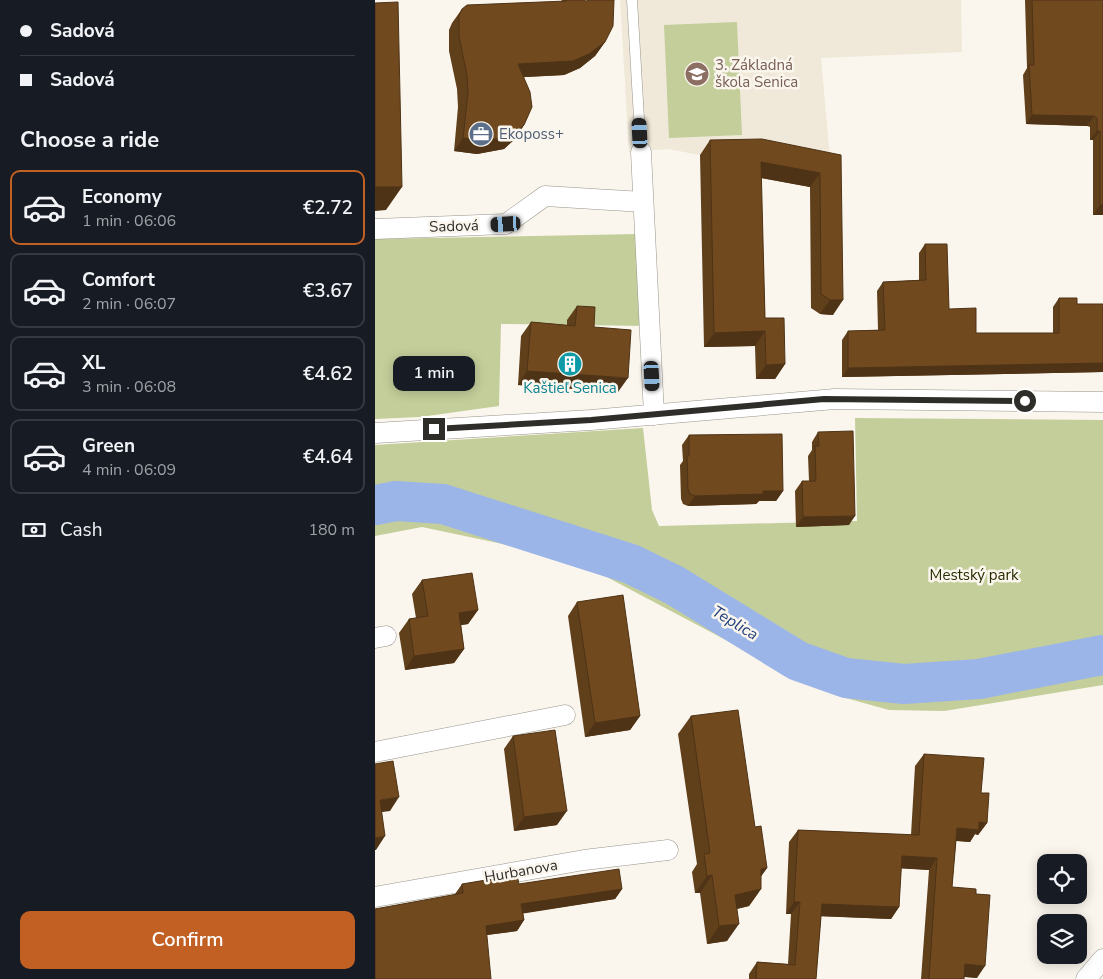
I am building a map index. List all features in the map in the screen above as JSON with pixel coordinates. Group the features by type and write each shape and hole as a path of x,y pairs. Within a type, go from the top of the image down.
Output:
{"street":[{"path":"641,152 654,415"},
{"name":"Sadová","path":"375,229 506,224 545,196 643,202"},
{"path":"375,432 654,415 835,399 1103,402"},
{"path":"375,752 565,715"},
{"name":"Hurbanova","path":"375,897 585,860 668,850"},
{"path":"1086,979 1103,959"}],"lane":[{"path":"632,0 641,152"}],"shaded area":[{"path":"620,0 961,0 962,52 821,58 831,169 750,153 699,155 669,149 629,152"}],"green space":[{"path":"737,22 742,135 669,138 664,25"},
{"path":"638,234 646,326 501,324 499,406 420,417 375,419 375,239"},
{"name":"Mestský park","path":"855,418 1103,420 1103,685 944,711 889,710 835,695 786,672 601,574 522,548 422,527 375,536 375,445 643,428 652,510 659,526 857,521"}],"building":[{"path":"566,0 614,0 613,26 605,42 589,54 573,61 518,64 530,92 532,107 524,125 513,135 487,141 463,138 468,93 467,75 459,37 459,16 462,9 467,5"},
{"path":"1032,0 1103,0 1103,205 1100,205 1100,131 1097,131 1097,118 1094,116 1032,115 1029,65 1034,65"},
{"path":"398,2 402,187 375,187 375,3"},
{"path":"762,139 841,155 843,300 830,300 821,294 820,173 761,162 765,318 784,318 785,364 766,365 765,331 714,333 710,140"},
{"path":"925,244 947,244 949,309 976,308 976,333 1059,333 1059,298 1077,298 1077,304 1103,304 1103,363 848,368 848,331 885,330 883,282 926,280"},
{"name":"Kaštieľ Senica","path":"577,306 595,307 594,327 631,330 628,378 527,371 531,322 575,326"},
{"path":"853,431 855,516 803,517 802,481 816,481 815,446 819,446 818,432"},
{"path":"782,434 783,491 763,491 763,494 695,496 690,494 688,489 687,456 689,456 689,435"},
{"path":"472,573 478,610 459,613 464,649 414,656 409,619 428,616 422,580"},
{"path":"623,595 640,716 595,723 577,602"},
{"path":"738,710 755,827 761,826 767,868 761,869 761,889 735,895 739,924 719,926 712,875 707,876 704,854 710,853 691,716"},
{"path":"555,730 567,811 524,817 513,736"},
{"path":"924,754 984,758 981,793 989,793 987,823 979,822 979,830 957,828 952,887 976,889 976,894 990,895 985,966 965,964 964,979 929,979 937,858 902,856 899,907 822,904 816,979 756,979 757,962 795,965 800,902 794,902 798,830 919,835"},
{"path":"393,761 399,797 380,800 385,836 375,838 375,764"},
{"path":"619,869 622,889 521,904 524,920 486,926 491,979 375,979 375,909 463,893 462,884 510,876 517,875 519,884"}],"waterway":[{"name":"Teplica","path":"375,505 396,501 443,504 631,564 674,585 798,661 846,678 904,684 979,679 1103,655"}],"place":[{"name":"3. Základná škola Senica","path":"697,74"},
{"name":"Ekoposs+","path":"481,134"},
{"name":"Kaštieľ Senica","path":"570,364"}],"route":[{"path":"434,429 591,420 824,399 1025,401"}]}
